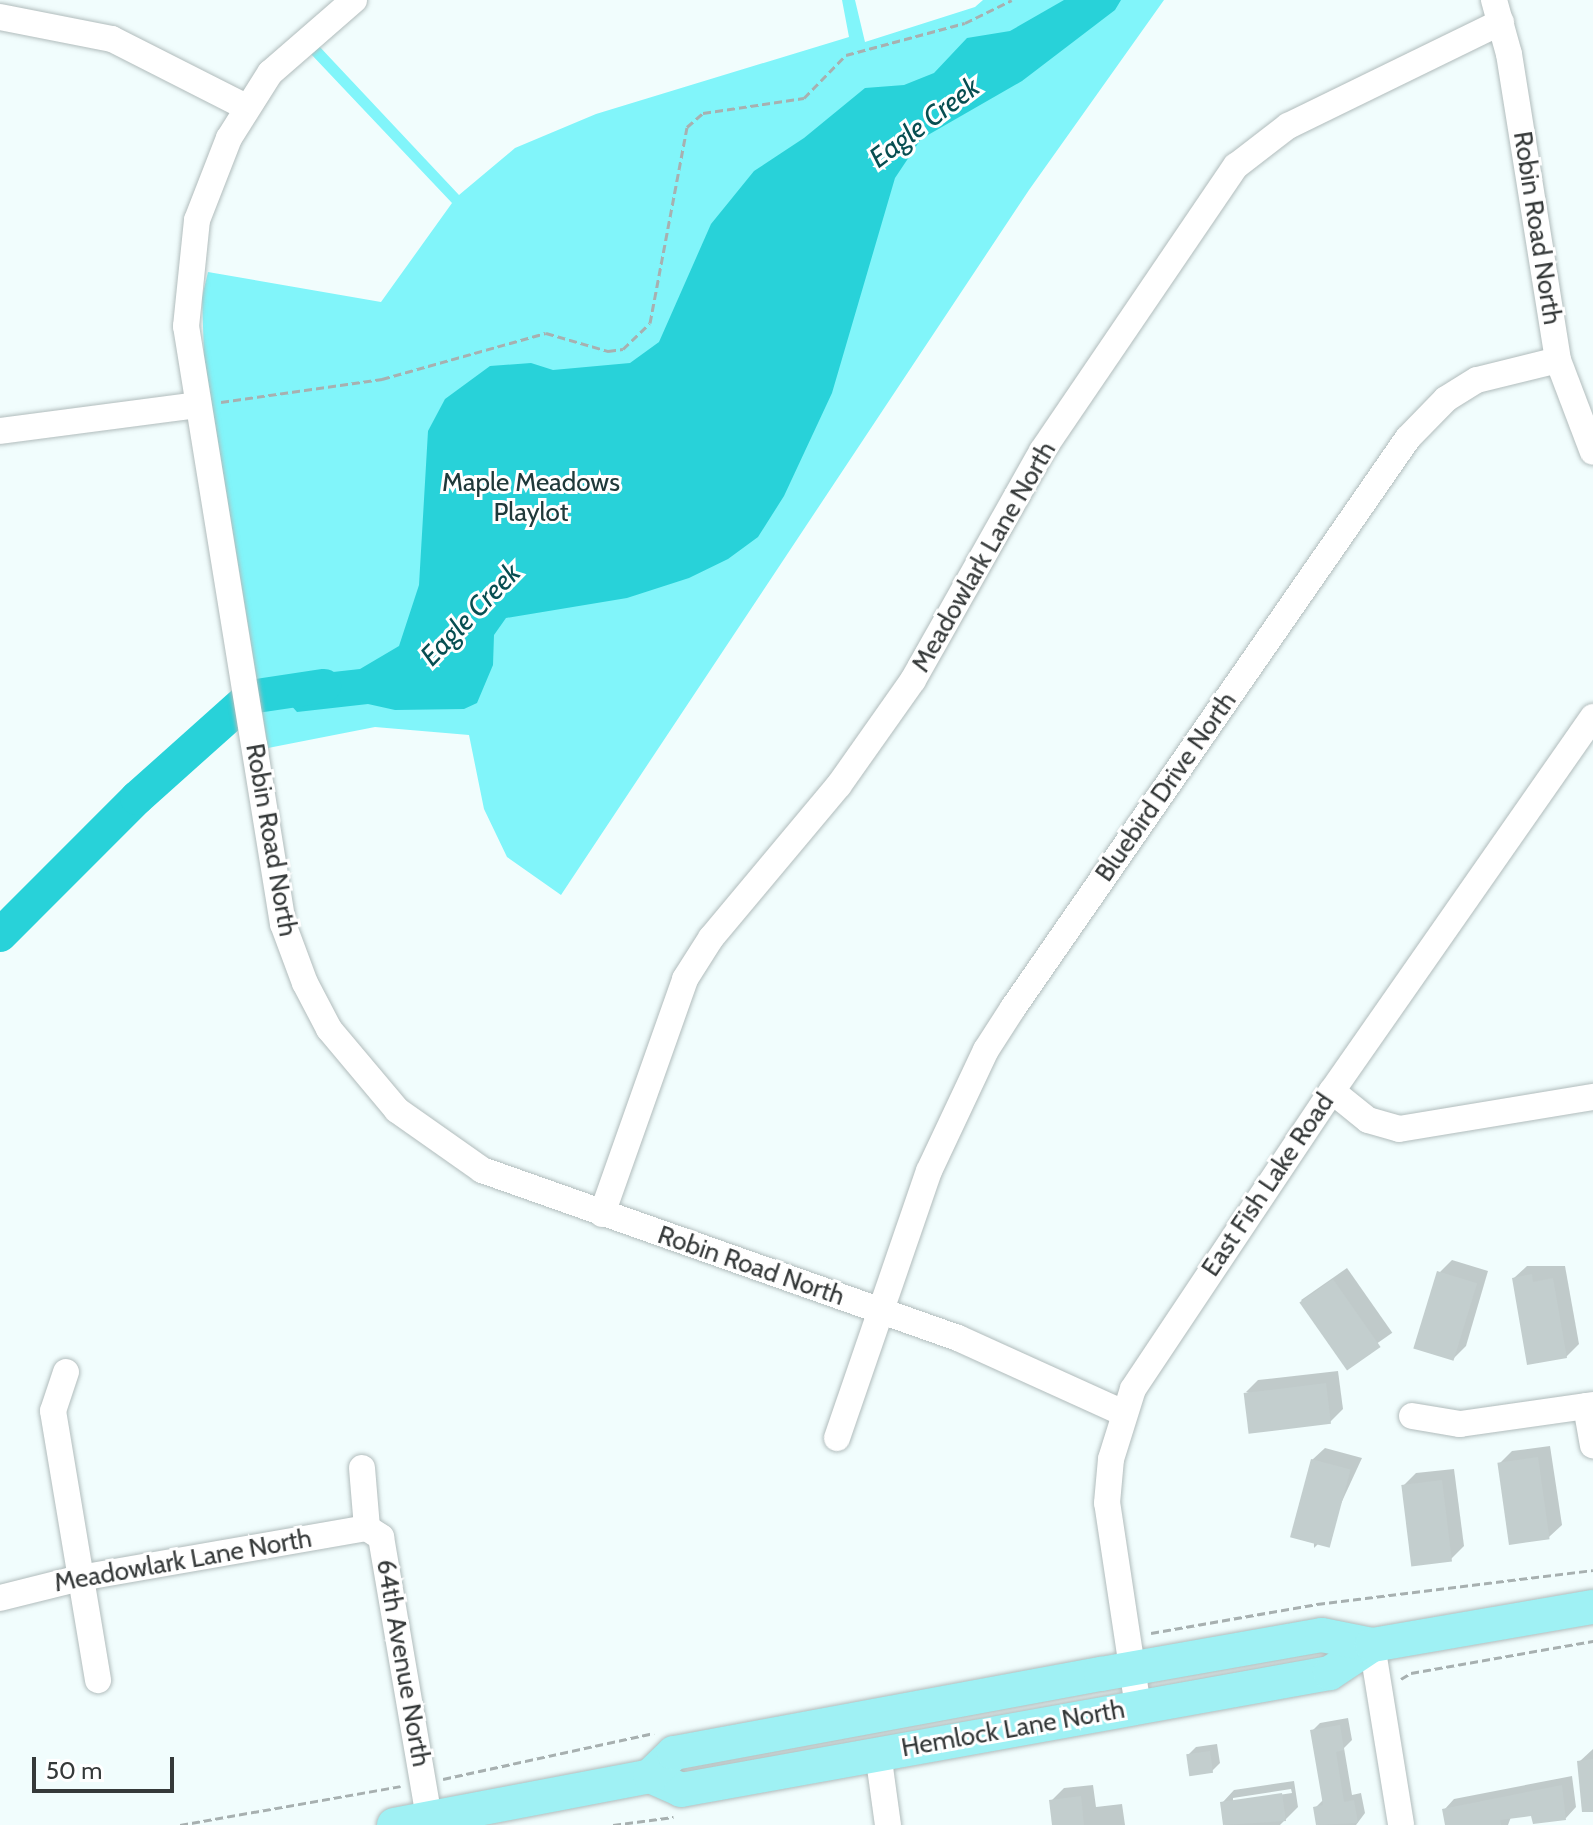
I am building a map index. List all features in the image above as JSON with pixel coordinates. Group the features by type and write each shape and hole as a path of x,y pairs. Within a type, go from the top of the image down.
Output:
{"main road":[{"name":"Hemlock Lane North","path":"394,1825 650,1776 674,1753 1132,1668 1322,1635 1372,1645 1593,1607"},
{"name":"Hemlock Lane North","path":"650,1776 681,1790 1330,1673 1372,1645"}],"street":[{"name":"Robin Road North","path":"354,0 309,34 246,107 201,207 188,273 186,326 283,924 305,983 329,1029 361,1072 436,1142 482,1170 881,1310 1022,1363 1123,1413"},
{"name":"Robin Road North","path":"1497,11 1558,360 1593,452"},
{"name":"Meadowlark Lane North","path":"602,1214 685,979 711,938 839,785 913,680 1042,451 1236,166 1261,141 1497,11"},
{"path":"0,17 112,39 246,107"},
{"name":"Bluebird Drive North","path":"837,1438 929,1171 986,1050 1408,438 1446,399 1477,380 1558,360"},
{"path":"0,431 197,405"},
{"name":"East Fish Lake Road","path":"1138,1707 1107,1503 1111,1459 1123,1413 1169,1332 1332,1091 1593,717"},
{"path":"1332,1091 1368,1120 1399,1129 1593,1097"},
{"path":"66,1372 53,1411 98,1680"},
{"path":"1412,1416 1460,1424 1590,1405 1593,1445"},
{"name":"64th Avenue North","path":"362,1468 367,1528 381,1537 429,1819"},
{"name":"Meadowlark Lane North","path":"0,1598 80,1578 367,1528"},
{"path":"1372,1645 1401,1825"},
{"path":"878,1753 888,1825"}],"path":[{"path":"197,405 423,370 546,333 608,351 623,349 650,323 687,127 703,113 804,98 846,55 965,23 1012,0"},
{"path":"1151,1633 1317,1604 1593,1570"},
{"path":"180,1825 405,1785"}],"green space":[{"name":"Maple Meadows Playlot","path":"842,0 855,0 865,42 975,7 983,0 1164,0 1029,190 561,895 507,857 484,809 469,735 375,727 268,748 204,356 202,297 208,272 381,302 452,203 310,53 318,45 459,195 515,148 596,114 849,37"}],"water":[{"path":"1064,0 1121,0 1115,10 1022,81 921,139 895,178 832,393 784,496 758,537 728,559 689,578 627,598 506,618 494,635 493,665 477,703 464,709 395,710 368,704 297,712 280,693 297,676 360,669 399,646 419,585 428,431 445,399 490,366 531,363 553,370 630,363 659,342 711,224 754,171 804,138 865,88 904,85 934,73 967,38 1010,31"}],"building":[{"path":"1437,1271 1477,1283 1453,1361 1413,1348"},
{"path":"1532,1274 1533,1282 1553,1278 1567,1358 1527,1365 1512,1278"},
{"path":"1333,1279 1381,1347 1347,1371 1299,1303"},
{"path":"1326,1383 1331,1424 1249,1434 1244,1393"},
{"path":"1538,1457 1550,1539 1509,1545 1497,1463"},
{"path":"1311,1459 1351,1470 1330,1548 1290,1537"},
{"path":"1442,1480 1452,1561 1411,1566 1401,1485"},
{"path":"1340,1725 1344,1750 1336,1752 1344,1802 1354,1800 1358,1823 1316,1825 1313,1807 1323,1805 1310,1730"},
{"path":"1210,1751 1213,1773 1189,1776 1186,1754"},
{"path":"1593,1759 1593,1812 1582,1812 1577,1761"},
{"path":"1562,1785 1566,1820 1533,1824 1531,1816 1500,1820 1501,1825 1445,1825 1442,1809"},
{"path":"1282,1793 1286,1821 1223,1825 1220,1802"},
{"path":"1081,1796 1084,1825 1052,1825 1049,1800"}],"waterway":[{"name":"Eagle Creek","path":"0,935 137,798 250,697 324,686"}]}
